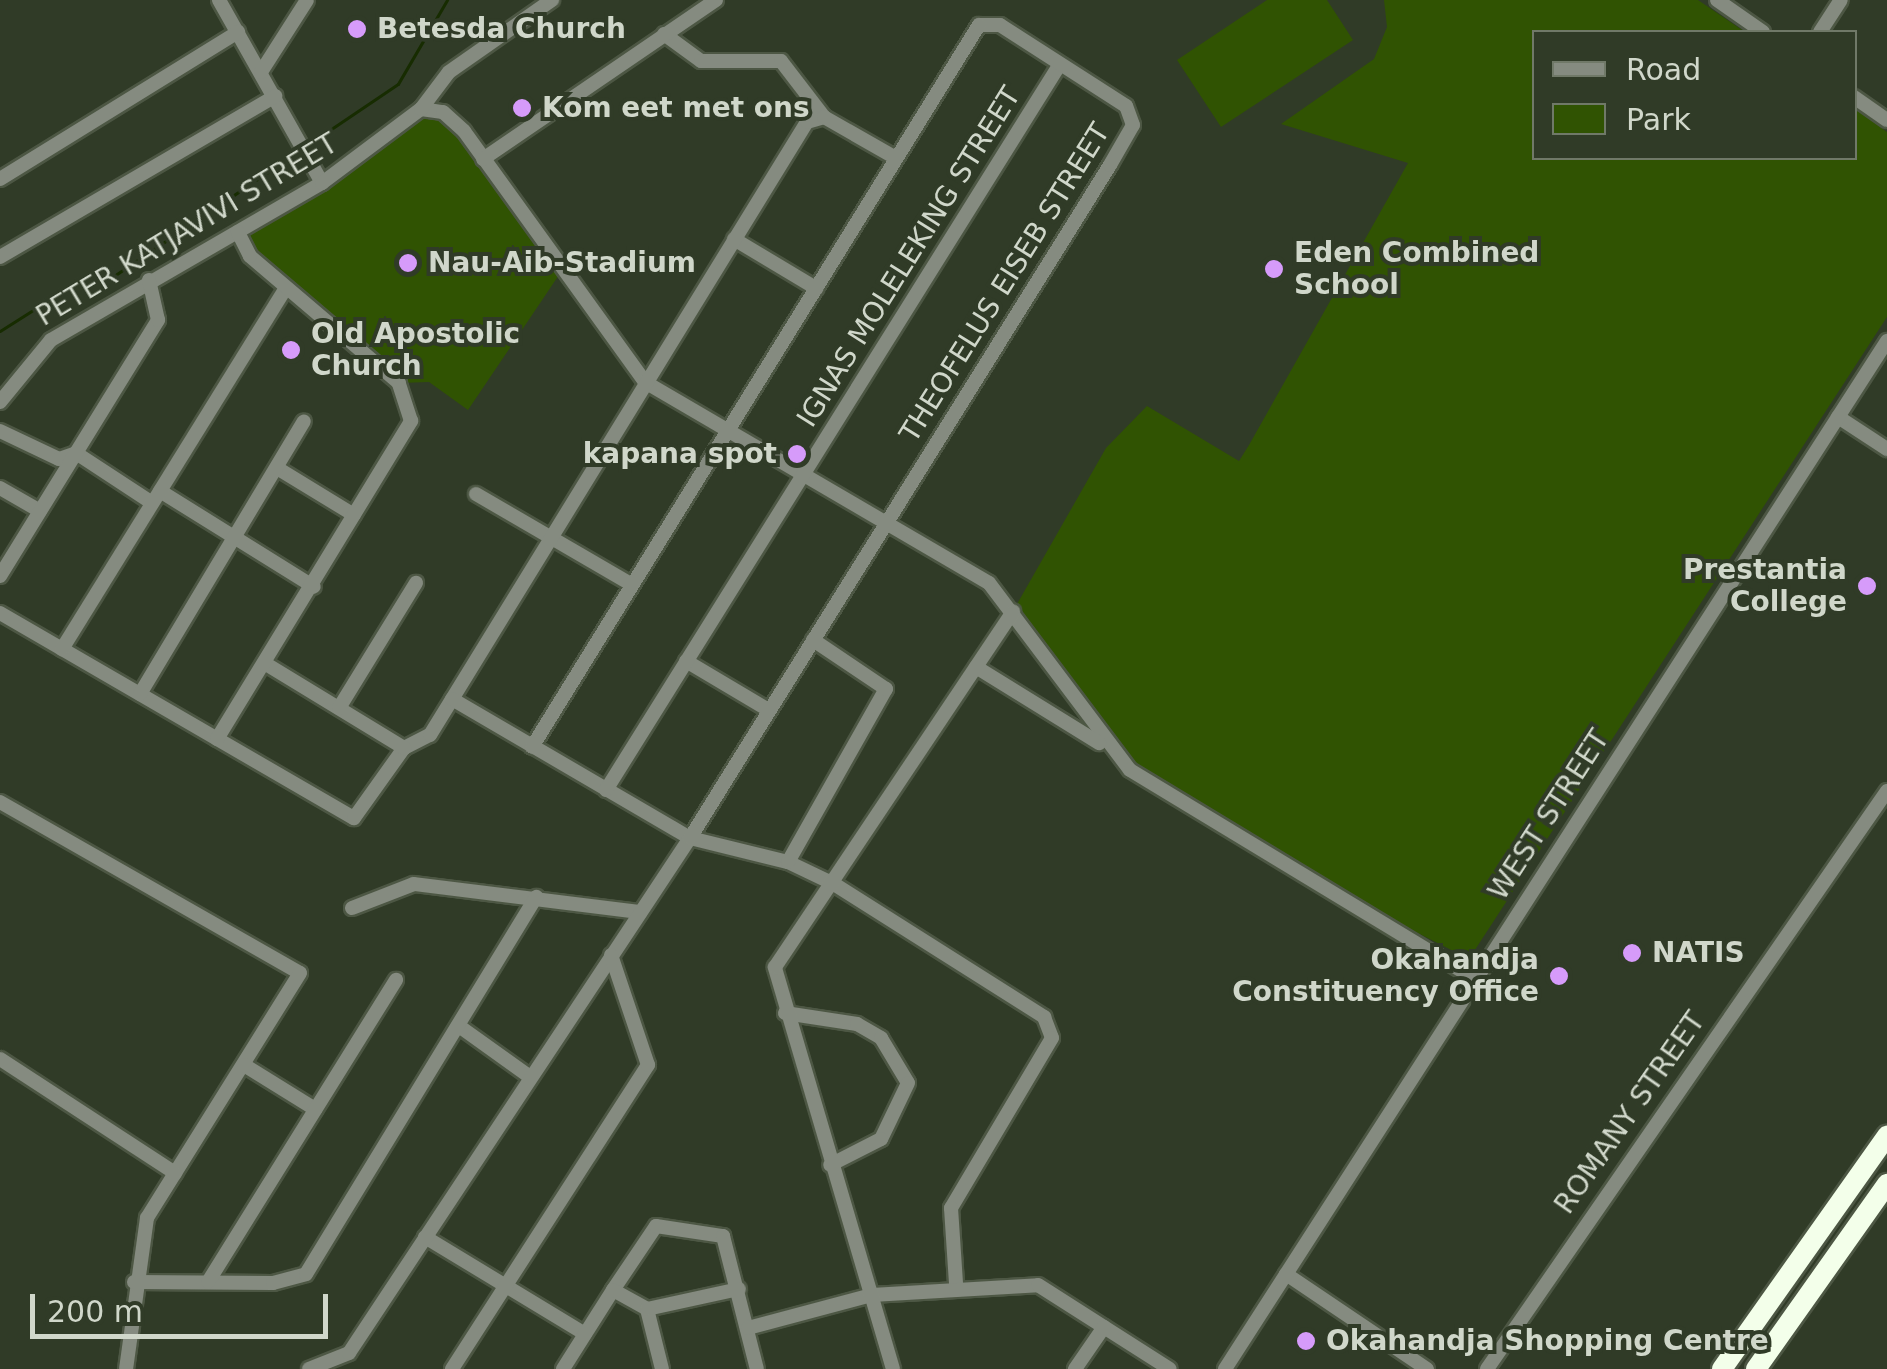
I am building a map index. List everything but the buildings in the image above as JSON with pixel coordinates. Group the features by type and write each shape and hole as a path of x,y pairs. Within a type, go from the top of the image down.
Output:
{"highway":[{"path":"1722,1369 1887,1136"},
{"path":"1756,1369 1887,1184"}],"street":[{"path":"219,0 322,182"},
{"path":"260,72 307,0"},
{"name":"PETER KATJAVIVI STREET","path":"0,402 32,354 148,280 322,182 421,109 449,72 552,0"},
{"path":"484,159 716,0"},
{"path":"1717,0 1760,30"},
{"path":"1821,30 1841,0"},
{"name":"THEOFELUS EISEB STREET","path":"532,746 723,428 816,288 979,25 1000,25 1126,106 1133,125 883,528"},
{"path":"0,179 238,32"},
{"path":"664,34 701,61 781,61 824,116 896,158"},
{"name":"IGNAS MOLELEKING STREET","path":"606,790 1060,64"},
{"path":"0,257 274,96"},
{"path":"1857,99 1887,120"},
{"path":"421,109 443,112 484,159 645,382 883,528 969,569 1012,611 1108,748"},
{"path":"0,613 354,818 404,748 430,734 808,122 824,116"},
{"path":"217,740 314,587 410,421 408,401 286,288 238,232"},
{"path":"734,240 816,288"},
{"path":"0,576 158,320 148,280"},
{"path":"62,648 286,288"},
{"name":"WEST STREET","path":"1225,1369 1472,978 1887,341"},
{"path":"1838,416 1887,449"},
{"path":"140,694 304,422"},
{"path":"0,431 58,459 76,453 236,538 314,587"},
{"path":"277,468 354,515"},
{"path":"0,488 40,511"},
{"path":"476,494 552,542 628,583"},
{"path":"309,1369 349,1353 690,838 883,528"},
{"path":"339,708 416,583"},
{"path":"893,1369 785,1013 775,967 834,884 1012,611"},
{"path":"788,862 886,689 813,640"},
{"path":"686,661 767,709"},
{"path":"266,664 404,748"},
{"path":"976,667 1108,748 1193,812 1472,978"},
{"path":"452,699 690,838 788,862 834,884 1051,1026 1040,1060 958,1187 956,1284"},
{"name":"ROMANY STREET","path":"1487,1369 1887,791"},
{"path":"0,802 300,974 147,1218 134,1282 126,1369"},
{"path":"352,908 414,884 640,912"},
{"path":"134,1282 208,1282 306,1274 463,1029 536,897"},
{"path":"452,1369 648,1065 611,955"},
{"path":"208,1282 396,980"},
{"path":"785,1013 856,1024 881,1038 908,1083 880,1140 830,1165"},
{"path":"463,1029 530,1077"},
{"path":"0,1059 174,1173"},
{"path":"244,1065 315,1109"},
{"path":"563,1369 656,1226 723,1236 757,1369"},
{"path":"425,1237 585,1334"},
{"path":"1286,1274 1428,1369"},
{"path":"748,1328 872,1295 956,1284 1038,1285 1170,1369"},
{"path":"613,1290 647,1309 739,1289"},
{"path":"647,1309 662,1369"},
{"path":"1075,1369 1104,1327"}],"green space":[{"path":"1267,0 1327,0 1353,40 1221,127 1177,60"},
{"path":"1384,0 1698,0 1742,30 1532,30 1532,160 1857,160 1857,110 1887,132 1887,317 1469,959 1286,866 1130,770 1013,611 1106,448 1147,406 1239,461 1408,163 1281,124 1374,59 1387,27"},
{"name":"Nau-Aib-Stadium","path":"421,109 443,112 563,269 468,410 429,382 399,383 286,288 238,232"}],"waterway":[{"path":"315,140 398,84 447,0"},
{"path":"0,331 71,286 111,278 289,158"}],"place":[{"name":"Betesda Church","path":"357,29"},
{"name":"Kom eet met ons","path":"522,108"},
{"name":"Nau-Aib-Stadium","path":"408,263"},
{"name":"Eden Combined School","path":"1274,269"},
{"name":"Old Apostolic Church","path":"291,350"},
{"name":"kapana spot","path":"797,454"},
{"name":"Prestantia College","path":"1867,586"},
{"name":"NATIS","path":"1632,953"},
{"name":"Okahandja Constituency Office","path":"1559,976"},
{"name":"Okahandja Shopping Centre","path":"1306,1341"}]}
